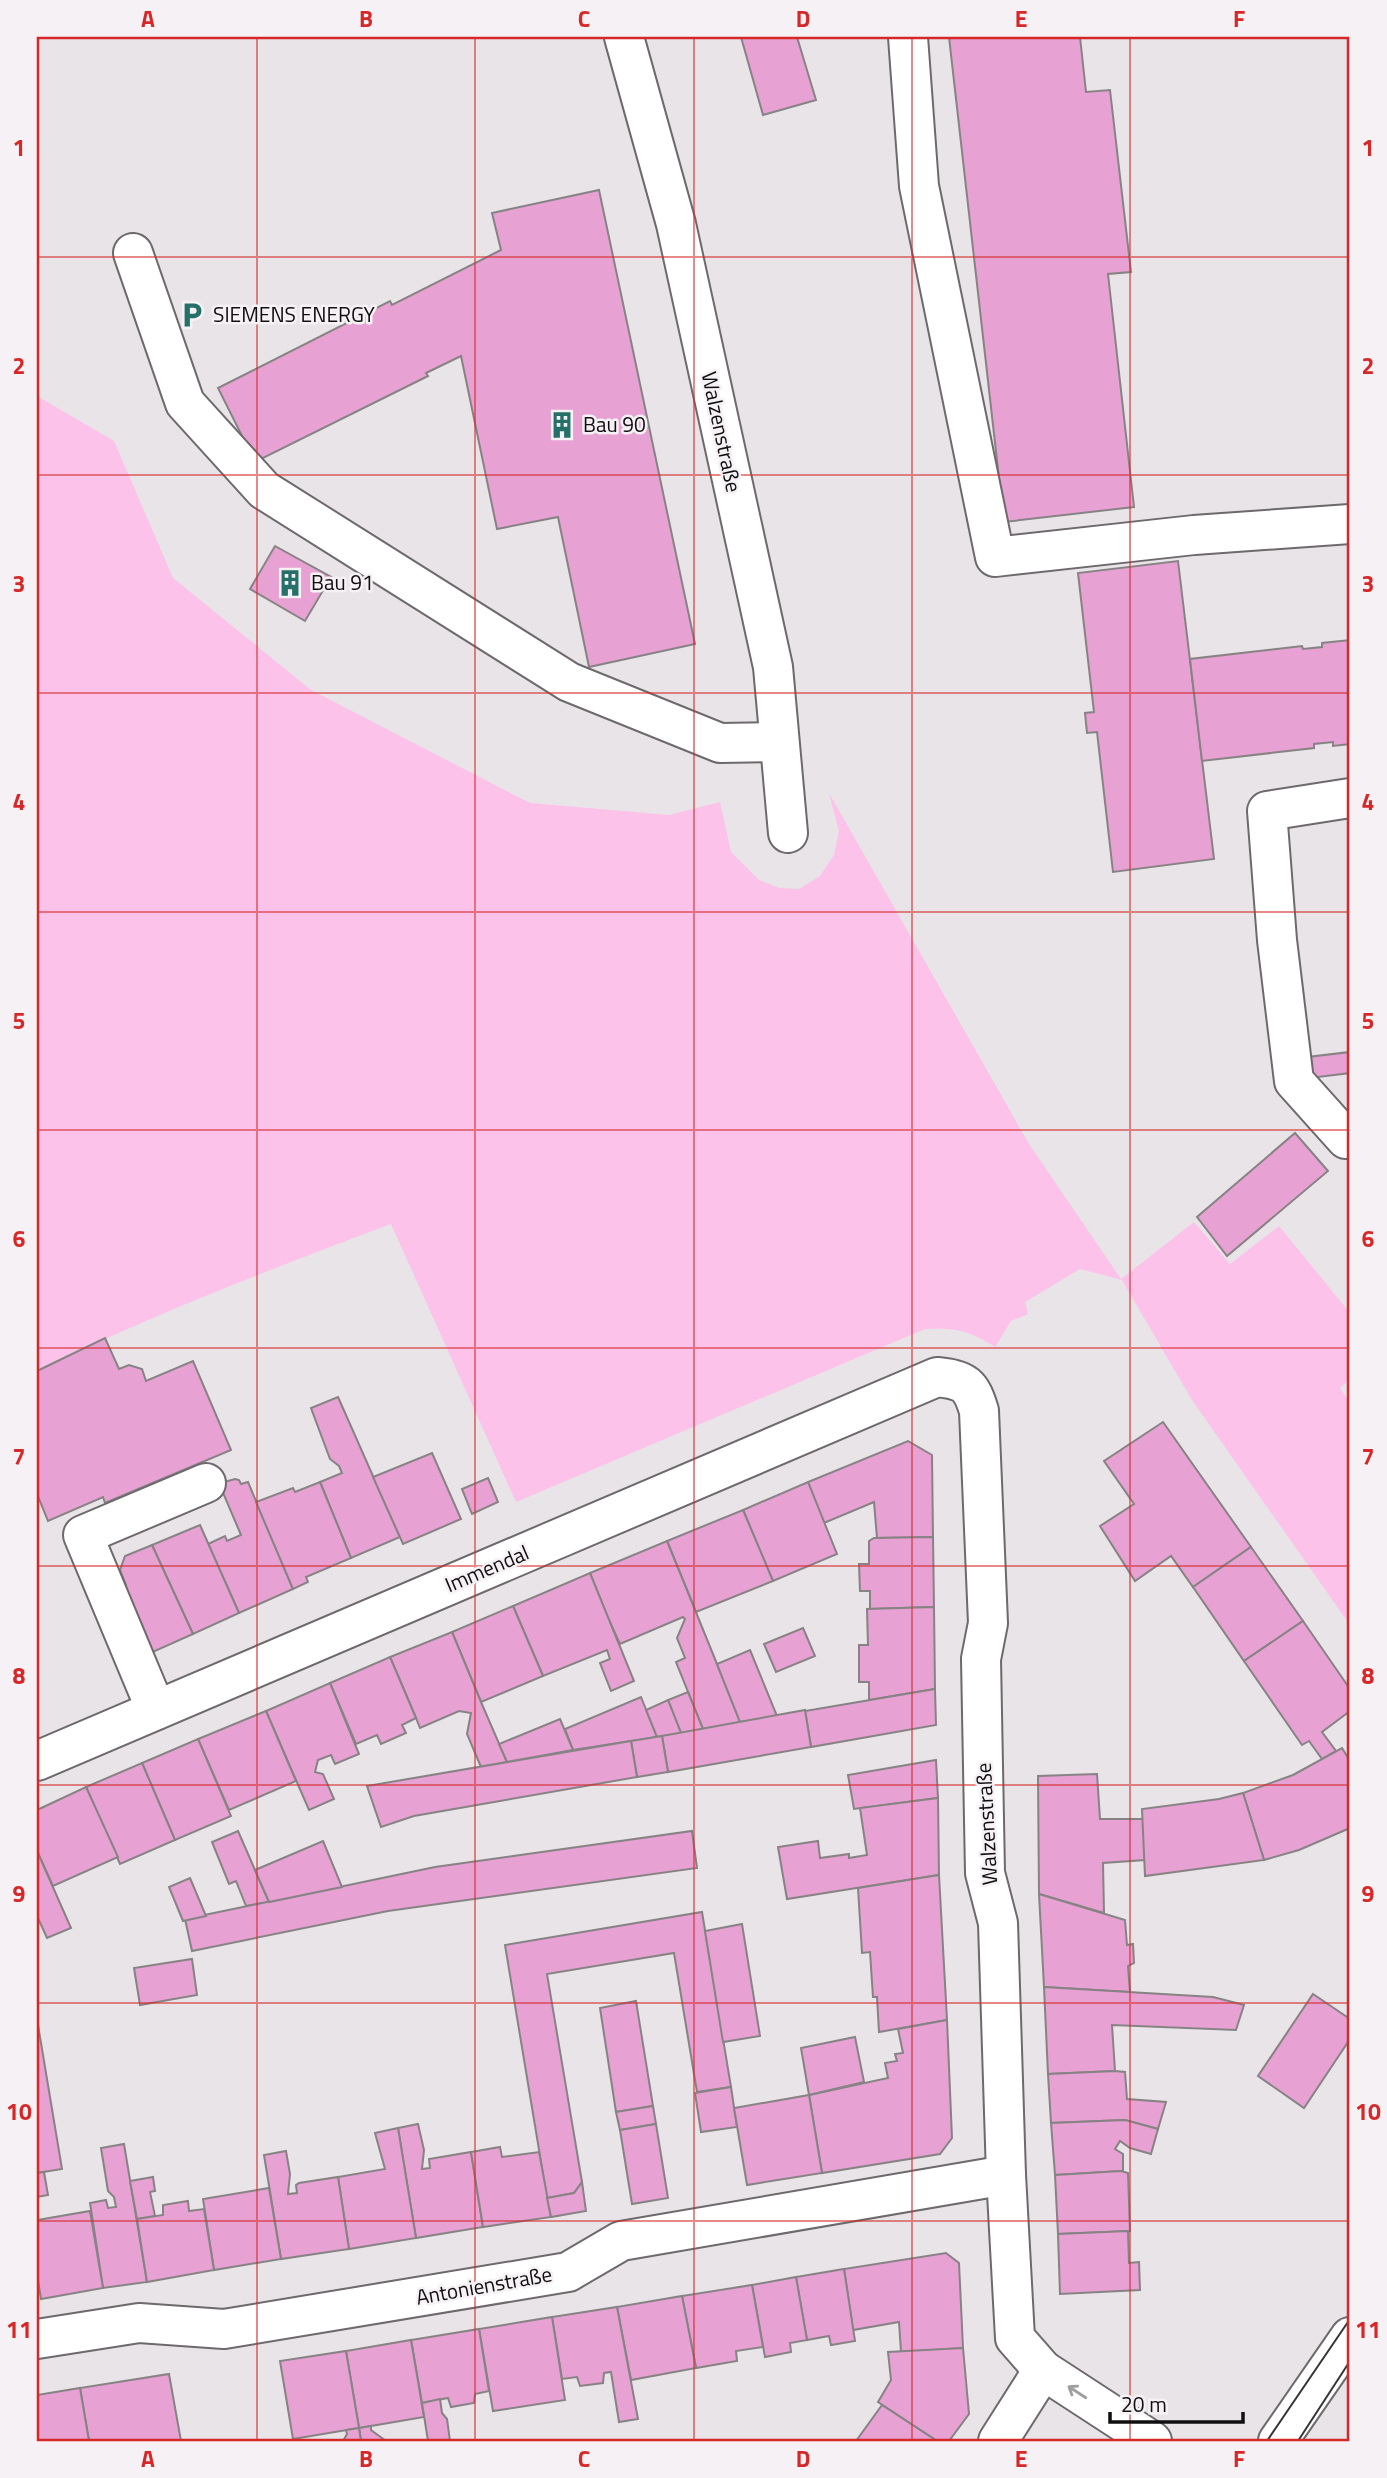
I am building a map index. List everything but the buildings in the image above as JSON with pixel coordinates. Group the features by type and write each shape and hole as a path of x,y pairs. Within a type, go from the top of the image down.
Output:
{"street":[{"name":"Walzenstraße","path":"624,37 676,224 773,667 788,833"},
{"path":"908,37 919,186 995,557 1194,535 1350,524"},
{"path":"133,253 184,403 264,490 569,682 720,743 779,742"},
{"path":"1350,798 1267,811 1276,940 1294,1081 1346,1139 1350,1135"},
{"name":"Walzenstraße","path":"937,1377 957,1379 972,1390 979,1411 988,1623 981,1659 985,1874 998,1923 1006,2175 1015,2338 1043,2370 1152,2441"},
{"name":"Immendal","path":"37,1761 937,1377"},
{"path":"156,1710 83,1535 206,1483"},
{"name":"Antonienstraße","path":"37,2339 139,2323 224,2329 568,2272 621,2241 1006,2175"},
{"path":"1278,2441 1350,2337"},
{"path":"998,2441 1043,2370"}],"shaded area":[{"path":"37,396 114,441 173,578 311,690 530,803 669,815 720,802 731,852 759,880 779,888 799,889 820,876 834,855 839,831 829,793 1029,1144 1121,1279 1194,1222 1230,1264 1279,1226 1350,1313 1350,1379 1340,1388 1350,1403 1350,1625 1192,1400 1122,1280 1080,1269 1025,1302 1028,1314 1011,1321 995,1347 962,1331 925,1329 516,1502 391,1224 167,1312 37,1371"}],"tram line":[{"path":"1267,2441 1350,2319"},
{"path":"1298,2441 1350,2361"}],"place":[{"name":"SIEMENS ENERGY","path":"192,315"},
{"name":"Bau 90","path":"562,425"},
{"name":"Bau 91","path":"290,583"}]}
